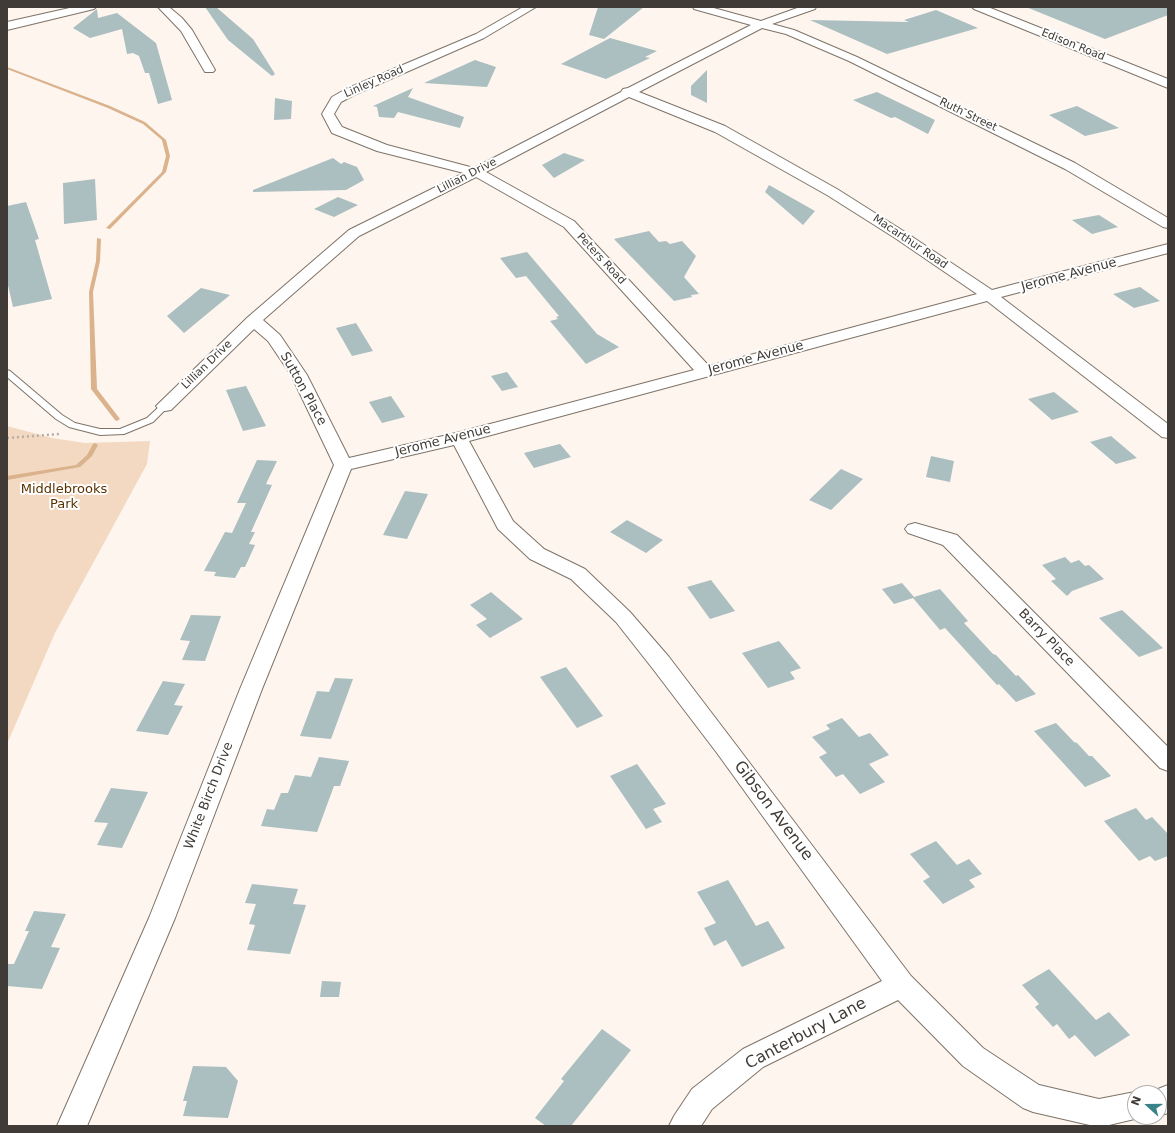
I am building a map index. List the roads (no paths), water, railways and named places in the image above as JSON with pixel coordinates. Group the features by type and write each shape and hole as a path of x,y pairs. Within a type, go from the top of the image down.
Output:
{"street":[{"path":"7,26 90,7"},
{"path":"163,7 178,20 186,30 209,70"},
{"name":"Linley Road","path":"476,172 382,148 338,130 328,114 336,100 350,92 480,36 531,7"},
{"path":"698,7 759,25"},
{"name":"Lillian Drive","path":"165,406 254,320 354,233 476,172 627,92 759,25 811,7"},
{"name":"Edison Road","path":"978,7 1168,84"},
{"name":"Ruth Street","path":"759,25 790,32 853,58 1070,166 1168,224"},
{"name":"Macarthur Road","path":"627,92 720,130 832,192 900,235 991,297 1168,433"},
{"name":"Peters Road","path":"476,172 569,224 704,372"},
{"name":"Jerome Avenue","path":"343,465 459,438 991,297 1168,248"},
{"name":"Sutton Place","path":"254,320 274,338 299,375 343,465"},
{"name":"Gibson Avenue","path":"459,438 505,525 537,554 578,574 623,617 661,663 726,747 901,985 972,1057 1033,1098 1099,1113 1127,1108"},
{"name":"White Birch Drive","path":"72,1126 162,918 251,689 343,465"},
{"name":"Barry Place","path":"915,529 950,540 1168,762"},
{"name":"Canterbury Lane","path":"684,1126 702,1099 754,1058 901,985"}],"lane":[{"path":"7,373 59,417 72,424 100,432 121,432 150,420 165,406"}],"waterway":[{"path":"7,68 109,107 144,123 164,140 168,156 164,172 108,228"},
{"path":"99,239 98,261 91,292 94,389 117,419"},
{"path":"7,478 78,466 89,456 95,445"}],"park label":[{"name":"Middlebrooks Park","path":"64,498"}]}
